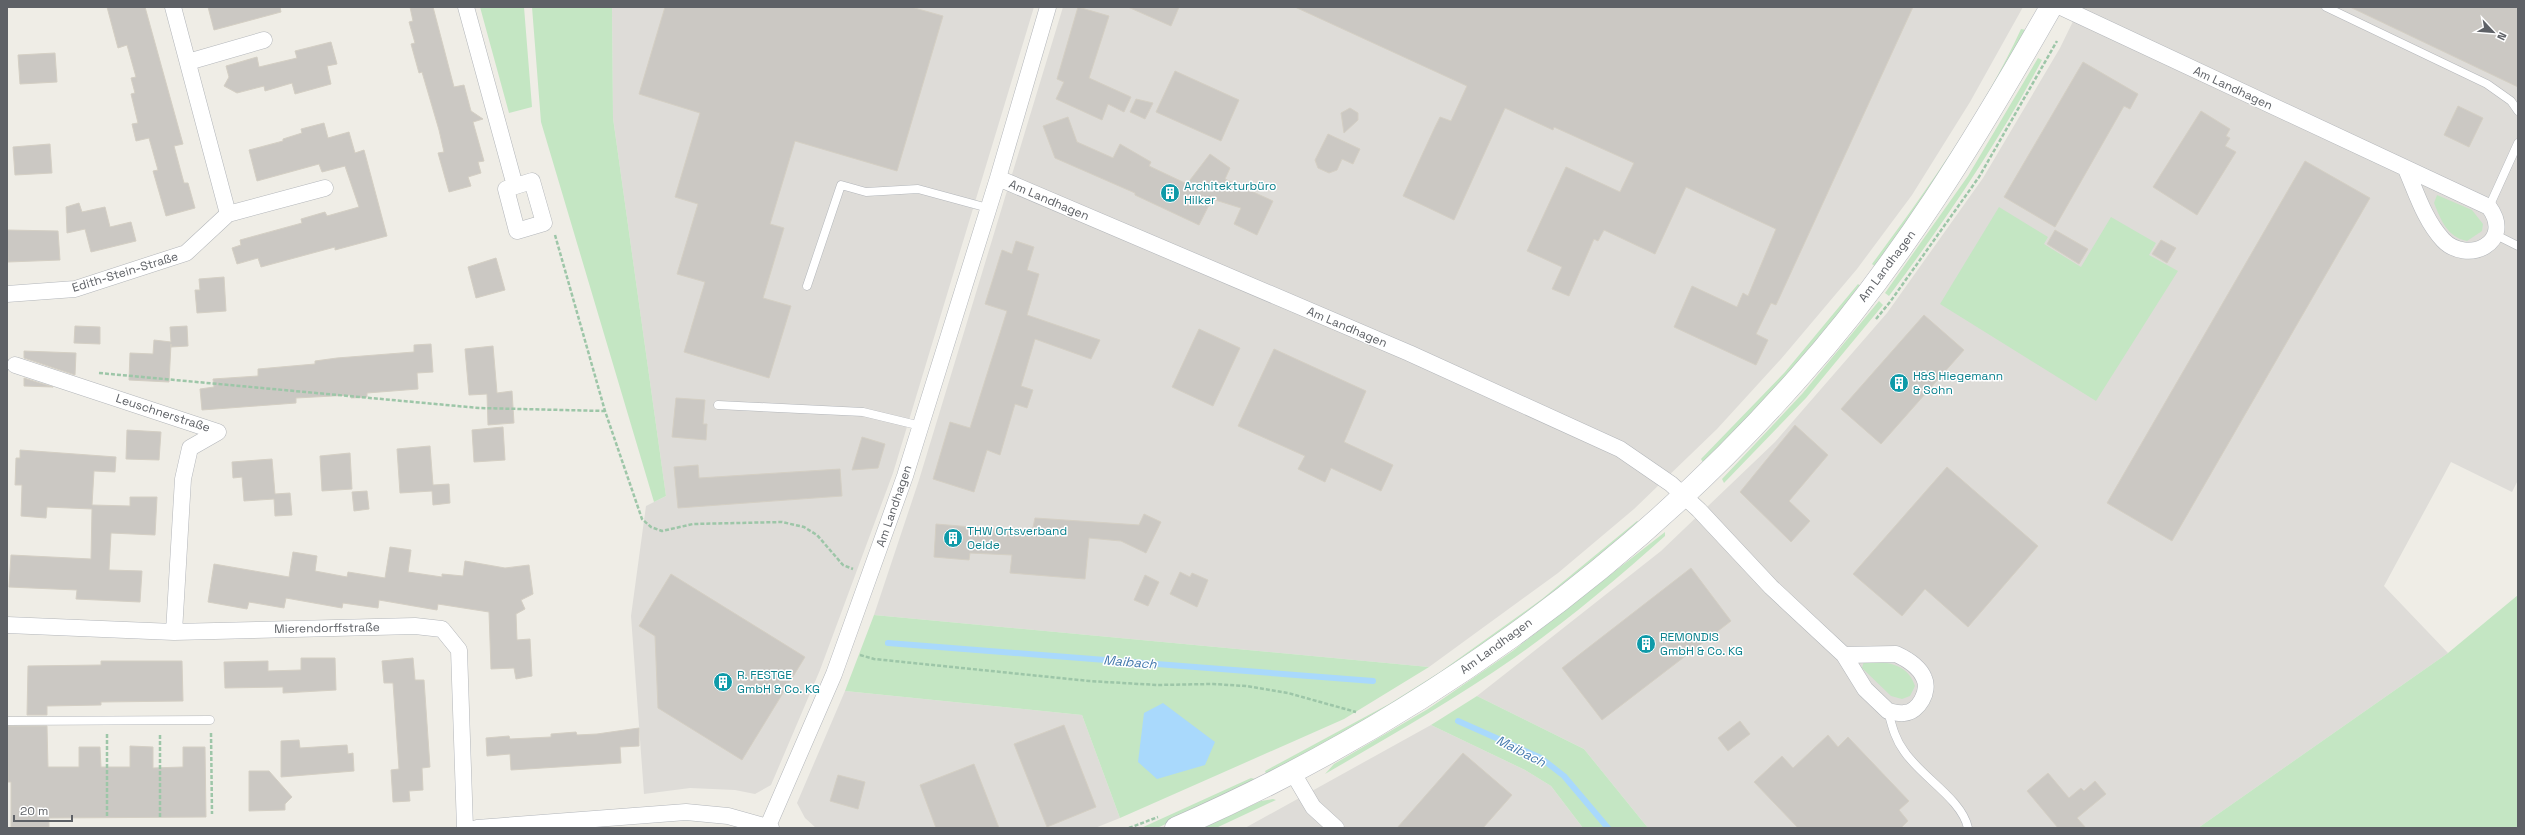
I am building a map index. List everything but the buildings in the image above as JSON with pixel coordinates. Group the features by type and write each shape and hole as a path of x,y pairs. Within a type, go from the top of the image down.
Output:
{"street":[{"path":"173,7 228,214"},
{"path":"466,7 515,186"},
{"name":"Am Landhagen","path":"770,827 843,650 870,576 920,426 998,178 1048,7"},
{"name":"Am Landhagen","path":"1176,828 1293,773 1358,737 1462,672 1569,593 1684,496 1800,377 1874,285 1928,210 1990,115 2051,7"},
{"name":"Am Landhagen","path":"2061,7 2406,169 2432,178 2489,207"},
{"path":"188,62 264,40"},
{"path":"2406,169 2423,209 2442,239 2448,244 2467,251 2486,245 2496,235 2498,226 2489,207"},
{"name":"Am Landhagen","path":"998,178 1409,353 1568,424 1620,449 1684,496 1771,586 1844,655 1865,689 1888,712"},
{"path":"532,181 544,223 517,231 506,189 515,186 532,181"},
{"name":"Edith-Stein-Straße","path":"7,294 75,289 186,253 228,214 324,188"},
{"name":"Leuschnerstraße","path":"15,365 218,432 190,448 183,479 174,632"},
{"name":"Mierendorffstraße","path":"7,625 174,632 415,626 442,629 459,650 465,828"},
{"path":"1844,655 1896,654 1912,663 1919,670 1925,678 1926,691 1917,707 1903,714 1888,712"},
{"path":"1293,773 1313,807 1336,828"},
{"path":"477,828 686,812 728,816 770,827"}],"lane":[{"path":"2326,7 2487,84 2511,101 2518,111"},
{"path":"2489,207 2518,143"},
{"path":"807,286 841,185 866,192 918,189 988,208"},
{"path":"2496,235 2518,246"},
{"path":"718,405 863,412 920,426"},
{"path":"1888,712 1895,736 1904,752 1956,805 1968,828"},
{"path":"7,721 210,720"}],"path":[{"path":"544,223 556,237 605,411 642,519 651,527 662,532 693,524 782,522 804,527 816,535 843,565 870,576"},
{"path":"94,372 479,408 605,411"},
{"path":"843,650 874,659 1089,681 1157,685 1213,684 1246,686 1288,693 1357,713"},
{"path":"107,720 107,817"},
{"path":"160,720 160,817"},
{"path":"210,720 212,814"}],"shaded area":[{"path":"612,7 1034,7 893,473 820,670 771,785 755,794 735,790 690,788 644,794 631,616 646,506 666,496 613,118"},
{"path":"1063,7 2023,7 1970,102 1912,195 1857,269 1781,359 1717,429 1634,509 1558,573 1429,667 874,615 919,480"},
{"path":"2080,7 2518,7 2518,480 2512,492 2451,462 2384,586 2448,653 2198,828 1648,828 1584,749 1477,696 1661,551 1775,442 1887,313 1983,178 2060,48"},
{"path":"845,691 1082,715 1120,818 1095,828 816,828 805,818 797,803"},
{"path":"1431,725 1525,770 1551,786 1583,828 1245,828"}],"green space":[{"path":"480,7 524,7 532,107 509,113"},
{"path":"532,7 612,7 613,118 666,496 654,502 541,122"},
{"path":"2021,29 2026,30 2003,74 1877,268 1872,264 1913,208 1971,121 2006,60"},
{"path":"2038,58 2042,60 2008,121 1951,210 1889,296 1885,293 1968,176"},
{"path":"2437,195 2472,210 2483,224 2482,231 2467,241 2454,236 2442,221 2434,203"},
{"path":"1999,207 2048,237 2044,244 2081,267 2111,217 2156,243 2149,255 2178,271 2096,401 1940,304"},
{"path":"1858,284 1862,287 1788,376 1704,464 1701,459 1785,372"},
{"path":"1879,301 1883,305 1806,398 1724,483 1722,479 1802,394"},
{"path":"1637,521 1640,523 1590,568 1425,687 1267,776 1265,771 1389,704 1440,672 1542,599"},
{"path":"1665,532 1665,536 1610,584 1514,658 1491,674 1397,732 1325,774 1334,764 1428,709 1514,650"},
{"path":"2518,595 2518,828 2198,828 2448,653"},
{"path":"874,615 1429,667 1344,719 1120,818 1082,715 845,691"},
{"path":"1864,661 1887,663 1907,672 1915,686 1910,696 1902,699 1891,696 1862,668"},
{"path":"1477,696 1584,749 1648,828 1583,828 1551,786 1525,770 1431,725"},
{"path":"1251,778 1255,779 1206,806 1157,828 1141,828"},
{"path":"1276,800 1216,828 1203,828 1261,801"}],"water":[{"path":"1163,703 1215,742 1205,765 1157,779 1138,762 1144,713"}],"waterway":[{"name":"Maibach","path":"888,643 1373,681"},
{"name":"Maibach","path":"1458,721 1541,758 1564,776 1608,828"}],"place":[{"name":"Architekturbüro Hilker","path":"1170,193"},
{"name":"H&S Hiegemann & Sohn","path":"1899,383"},
{"name":"THW Ortsverband Oelde","path":"953,538"},
{"name":"REMONDIS GmbH & Co. KG","path":"1646,644"},
{"name":"R. FESTGE GmbH & Co. KG","path":"723,682"}]}
